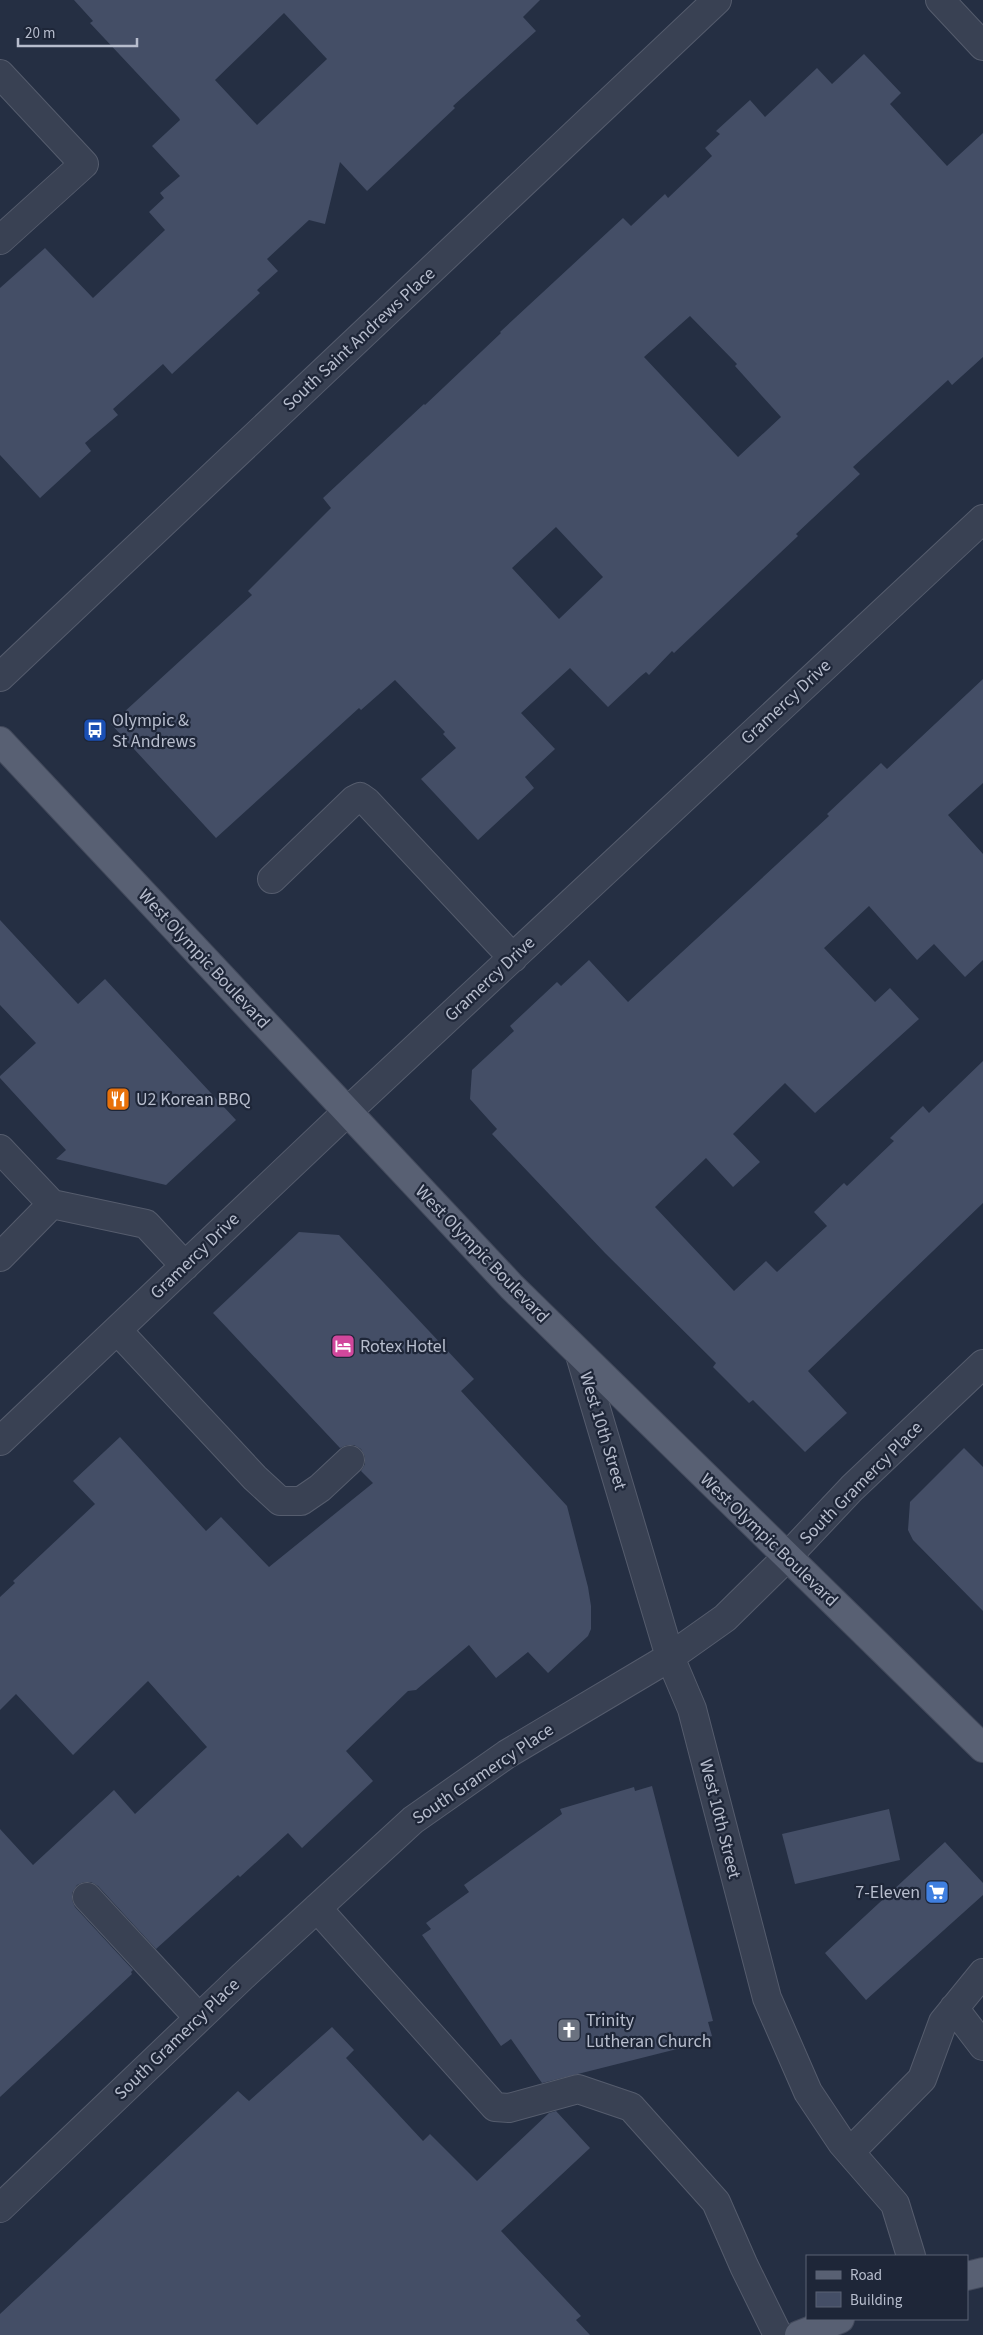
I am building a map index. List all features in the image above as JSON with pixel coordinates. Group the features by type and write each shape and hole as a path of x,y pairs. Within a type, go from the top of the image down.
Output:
{"main road":[{"name":"West Olympic Boulevard","path":"0,742 512,1287 983,1748"},
{"path":"968,2276 983,2272"},
{"path":"800,2335 838,2320"}],"street":[{"name":"South Saint Andrews Place","path":"0,677 717,0"},
{"path":"940,0 983,46"},
{"path":"0,74 84,164 0,240"},
{"name":"Gramercy Drive","path":"0,1441 348,1111 983,519"},
{"path":"272,879 354,800 360,797 367,802 513,958"},
{"path":"0,1149 52,1204 146,1224 185,1266"},
{"path":"0,1257 52,1204"},
{"path":"117,1330 255,1478 280,1501 301,1501 320,1488 350,1460"},
{"name":"West 10th Street","path":"580,1355 670,1657 692,1708 766,1998 808,2092 850,2152 894,2204 911,2255"},
{"name":"South Gramercy Place","path":"0,2208 199,2018 413,1820 507,1754 670,1657 725,1618 787,1557 852,1488 983,1364"},
{"path":"87,1897 199,2018"},
{"path":"317,1908 495,2107 509,2108 578,2089 630,2107 716,2202 744,2266 778,2335"},
{"path":"850,2152 922,2079 943,2022 983,1973"},
{"path":"954,2008 983,2046"}],"building":[{"path":"74,0 540,0 523,17 536,31 453,106 455,108 367,191 340,162 325,224 309,220 267,259 278,271 257,290 260,293 172,374 163,364 113,409 118,415 85,443 91,451 40,498 0,455 0,288 45,248 93,298 165,230 149,212 164,198 160,193 180,176 152,146 180,120 179,118 90,23 93,21","holes":["284,13 327,59 257,125 215,80"]},
{"path":"864,54 901,93 890,104 947,166 983,133 983,357 952,385 948,380 853,467 860,474 796,534 798,536 674,653 672,651 649,675 646,672 641,676 608,707 570,668 521,713 555,749 525,777 534,788 478,840 421,779 456,748 443,734 445,732 395,680 361,710 359,708 216,838 111,724 252,595 248,591 331,508 323,498 425,405 500,332 623,218 631,226 665,194 668,198 712,156 705,148 720,134 716,131 750,100 765,117 817,68 832,84","holes":["690,316 737,364 735,366 781,417 738,457 644,357","556,527 603,577 559,619 512,568"]},
{"path":"983,679 983,783 948,815 983,854 983,960 965,977 934,944 917,960 869,906 824,948 875,1002 890,988 919,1019 815,1113 785,1083 733,1134 760,1162 733,1187 706,1158 655,1207 734,1291 766,1261 777,1272 827,1226 814,1212 844,1183 847,1186 894,1141 890,1138 923,1106 929,1113 983,1061 983,1203 808,1371 847,1413 805,1452 753,1400 749,1403 713,1367 716,1363 605,1253 492,1134 497,1129 470,1099 472,1070 514,1031 510,1026 557,982 561,986 589,960 628,1002 829,816 827,814 881,763 887,769"},
{"name":"U2 Korean BBQ","path":"0,920 78,1004 105,979 236,1120 166,1185 56,1159 66,1150 0,1078 36,1043 0,1005"},
{"path":"299,1232 339,1235 474,1379 461,1391 567,1506 588,1587 591,1606 591,1629 588,1636 548,1673 528,1652 496,1678 469,1645 416,1690 408,1691 346,1751 373,1781 302,1848 288,1833 156,1949 98,1886 91,1882 77,1885 72,1893 75,1907 133,1970 132,1974 0,2097 0,1829 33,1865 114,1790 135,1814 207,1747 148,1681 73,1755 16,1694 0,1710 0,1597 15,1583 13,1581 95,1504 73,1481 120,1437 206,1531 221,1517 269,1567 373,1483 361,1471 365,1464 365,1457 361,1449 354,1445 340,1448 213,1313"},
{"path":"964,1448 983,1467 983,1611 913,1540 908,1530 910,1502"},
{"path":"652,1786 713,2021 708,2022 712,2036 691,2042 693,2045 542,2083 511,2039 501,2046 422,1935 431,1929 426,1923 469,1892 464,1885 562,1814 560,1809 634,1787 635,1791"},
{"path":"889,1809 900,1860 795,1884 782,1834"},
{"path":"945,1842 983,1883 983,1895 866,2000 825,1953"},
{"path":"332,2027 354,2050 346,2058 423,2141 430,2134 477,2181 549,2113 556,2111 590,2148 501,2231 581,2316 576,2320 590,2335 0,2335 0,2314 238,2091 249,2101"}],"place":[{"name":"Olympic & St Andrews","path":"95,730"},
{"name":"U2 Korean BBQ","path":"118,1099"},
{"name":"Rotex Hotel","path":"343,1346"},
{"name":"7-Eleven","path":"937,1892"},
{"name":"Trinity Lutheran Church","path":"569,2030"}]}
